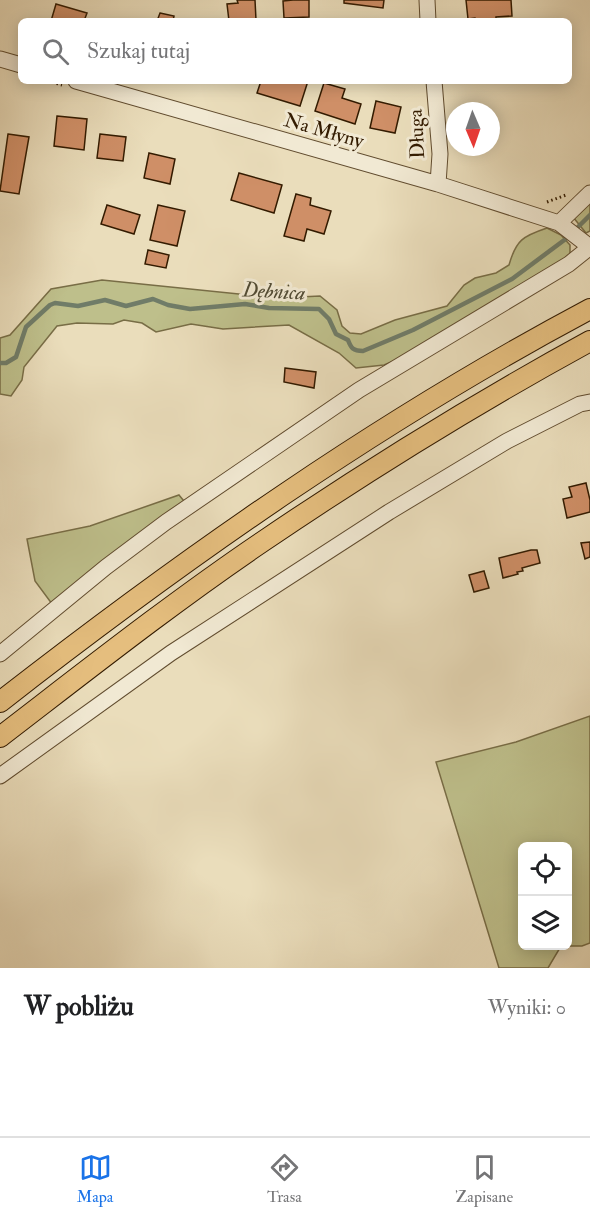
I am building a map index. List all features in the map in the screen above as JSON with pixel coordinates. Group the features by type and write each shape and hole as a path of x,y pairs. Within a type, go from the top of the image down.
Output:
{"main road":[{"path":"0,702 145,592 350,451 505,357 590,309"},
{"path":"0,737 260,544 362,476 590,341"}],"street":[{"path":"427,0 428,18"},
{"path":"0,59 18,64"},
{"name":"Na Młyny","path":"87,84 438,184 559,223 590,247"},
{"name":"Długa","path":"434,84 440,154 438,184"},
{"path":"559,223 590,194"},
{"path":"0,654 106,567 166,522 359,390 569,264 590,247"},
{"path":"0,776 171,653 389,512 507,441 580,404 590,402"}],"green space":[{"path":"590,199 590,231 586,233 573,217"},
{"path":"547,228 561,235 570,245 570,256 406,356 384,365 356,368 339,353 289,325 223,329 191,324 156,332 142,323 124,320 113,324 77,323 57,326 24,367 22,380 11,396 0,394 0,338 10,335 51,289 102,280 279,298 320,296 337,310 342,326 350,333 361,334 395,320 447,306 464,285 475,278 496,273 509,265 522,240"},
{"path":"179,495 188,506 55,608 35,581 27,539 90,526"},
{"path":"590,716 590,943 572,946 572,842 518,842 518,950 559,950 548,968 499,968 436,762 516,742"}],"building":[{"path":"237,0 255,0 256,18 229,18 227,4 238,3"},
{"path":"309,0 309,17 284,18 283,1"},
{"path":"344,0 384,0 383,8 344,3"},
{"path":"466,0 511,0 512,16 468,18"},
{"path":"56,4 87,13 85,18 52,18"},
{"path":"160,13 174,16 174,18 158,18"},
{"path":"260,84 307,84 300,106 257,93"},
{"path":"324,84 345,89 342,98 361,104 355,124 315,111"},
{"path":"376,101 401,107 395,133 370,128"},
{"path":"57,116 87,119 84,150 54,146"},
{"path":"8,134 29,137 19,194 0,191"},
{"path":"100,134 126,137 123,161 97,158"},
{"path":"149,153 175,159 170,184 144,178"},
{"path":"239,173 282,185 274,213 231,200"},
{"path":"296,194 311,198 310,205 331,211 324,234 307,229 304,241 284,236"},
{"path":"107,205 140,215 134,234 101,224"},
{"path":"158,205 185,211 177,246 150,240"},
{"path":"148,250 169,255 166,268 145,264"},
{"path":"285,368 316,372 314,388 284,382"},
{"path":"586,483 590,512 567,518 563,499 572,497 569,487"},
{"path":"590,542 590,557 585,559 581,543"},
{"path":"537,550 540,563 522,568 523,571 517,572 518,574 503,578 499,558"},
{"path":"484,571 489,588 474,592 469,575"}],"waterway":[{"name":"Dębnica","path":"578,227 590,215"},
{"name":"Dębnica","path":"0,363 6,363 16,357 26,327 50,305 55,303 78,306 105,300 126,306 153,299 168,305 190,309 245,304 269,308 319,309 329,319 336,334 348,340 355,350 363,351 413,330 512,279 567,238"}]}
